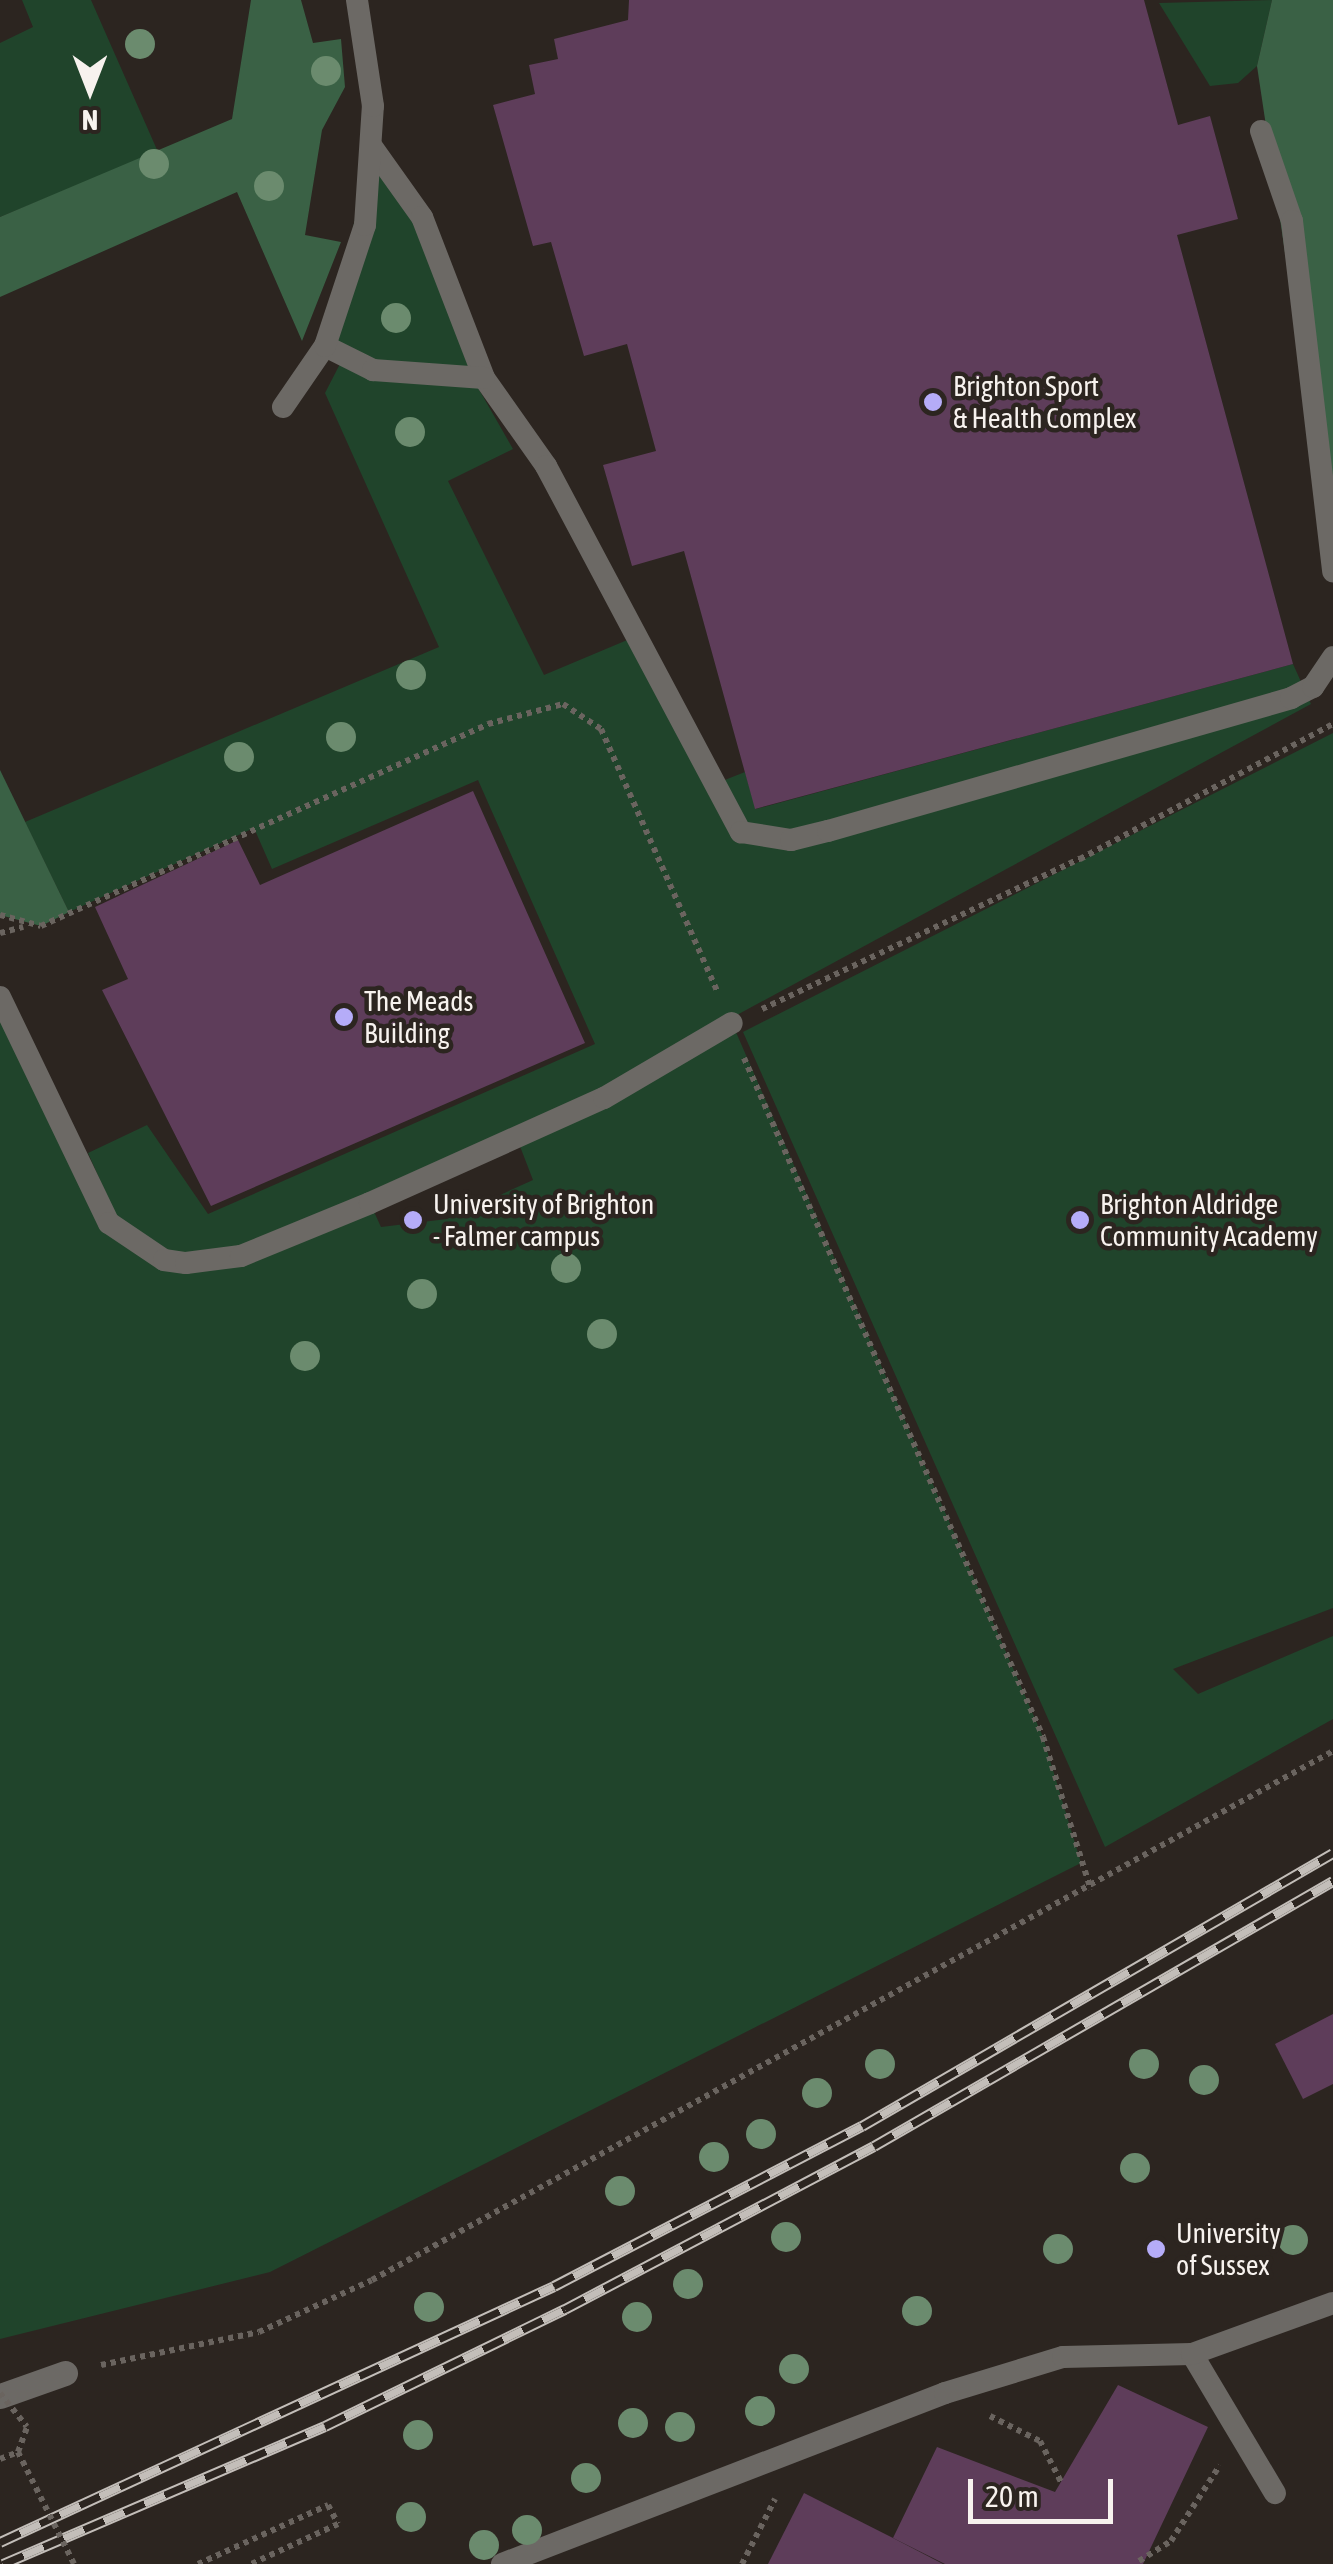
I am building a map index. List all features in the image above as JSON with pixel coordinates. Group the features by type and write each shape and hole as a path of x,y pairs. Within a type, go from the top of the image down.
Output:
{"street":[{"path":"0,2394 66,2374"}],"lane":[{"path":"283,408 325,346 355,267 372,148 370,48 357,0"},
{"path":"1261,130 1298,256 1333,572"},
{"path":"372,148 422,218 484,378 546,466 712,786 741,832 763,840 828,832 1291,698 1313,687 1333,657"},
{"path":"325,346 373,370 484,378"},
{"path":"0,997 109,1222 164,1260 186,1263 241,1256 370,1203 604,1098 732,1023"},
{"path":"502,2564 803,2444 944,2393 1063,2356 1192,2354 1333,2303"},
{"path":"1192,2354 1238,2438 1274,2492"}],"path":[{"path":"0,933 26,926 488,724 562,704 601,729 1043,1737 1091,1890"},
{"path":"732,1023 1080,859 1333,724"},
{"path":"0,915 26,926"},
{"path":"66,2374 260,2332 372,2280 1091,1890 1333,1751"},
{"path":"944,2393 1040,2441 1061,2482"},
{"path":"0,2394 27,2427 18,2452 74,2564"},
{"path":"1138,2561 1171,2541 1238,2438"},
{"path":"742,2564 803,2444"},
{"path":"0,2459 18,2452"},
{"path":"198,2564 328,2504 338,2524 250,2564"}],"green space":[{"path":"22,0 91,0 158,152 0,217 0,43 33,27"},
{"path":"251,0 301,0 313,43 341,39 345,87 322,130 305,235 341,242 302,341 237,192 0,297 0,217 232,119"},
{"path":"1272,0 1257,66 1238,83 1210,86 1159,3"},
{"path":"1272,0 1333,0 1333,572 1257,66"},
{"path":"372,147 396,172 473,379 513,449 448,481 544,675 632,638 712,785 745,772 756,809 1293,664 1311,704 604,1087 233,1253 177,1256 116,1216 88,1153 147,1125 208,1214 595,1044 478,780 272,869 254,828 69,912 25,822 439,647 325,393 342,360 325,346"},
{"name":"Brighton Aldridge Community Academy","path":"1333,733 1333,1608 1173,1669 1198,1694 1333,1636 1333,1719 1105,1847 743,1032"},
{"path":"0,770 69,912 41,926 0,915"},
{"path":"0,997 109,1223 186,1263 370,1203 381,1227 447,1219 533,1180 516,1136 732,1023 1043,1737 1081,1863 270,2272 0,2339"}],"building":[{"name":"Brighton Sport & Health Complex","path":"629,0 1144,0 1178,125 1210,116 1238,219 1177,235 1293,664 755,809 684,551 632,566 603,465 656,451 627,344 584,356 551,242 533,246 493,105 535,94 529,65 558,59 554,39 628,20"},
{"name":"The Meads Building","path":"473,791 585,1043 211,1206 102,990 128,979 95,907 238,840 260,885"},
{"path":"1333,2014 1333,2084 1303,2099 1275,2044"},
{"path":"1118,2385 1208,2427 1143,2564 945,2564 893,2538 937,2447 1055,2492"},
{"path":"804,2493 893,2538 943,2564 768,2564"}],"railway":[{"path":"0,2542 554,2286 862,2126 1333,1853"},
{"path":"3,2564 325,2426 565,2309 874,2146 1333,1881"}],"place":[{"name":"Brighton Sport & Health Complex","path":"933,402"},
{"name":"The Meads Building","path":"344,1017"},
{"name":"University of Brighton - Falmer campus","path":"413,1220"},
{"name":"Brighton Aldridge Community Academy","path":"1080,1220"},
{"name":"University of Sussex","path":"1156,2249"}]}
